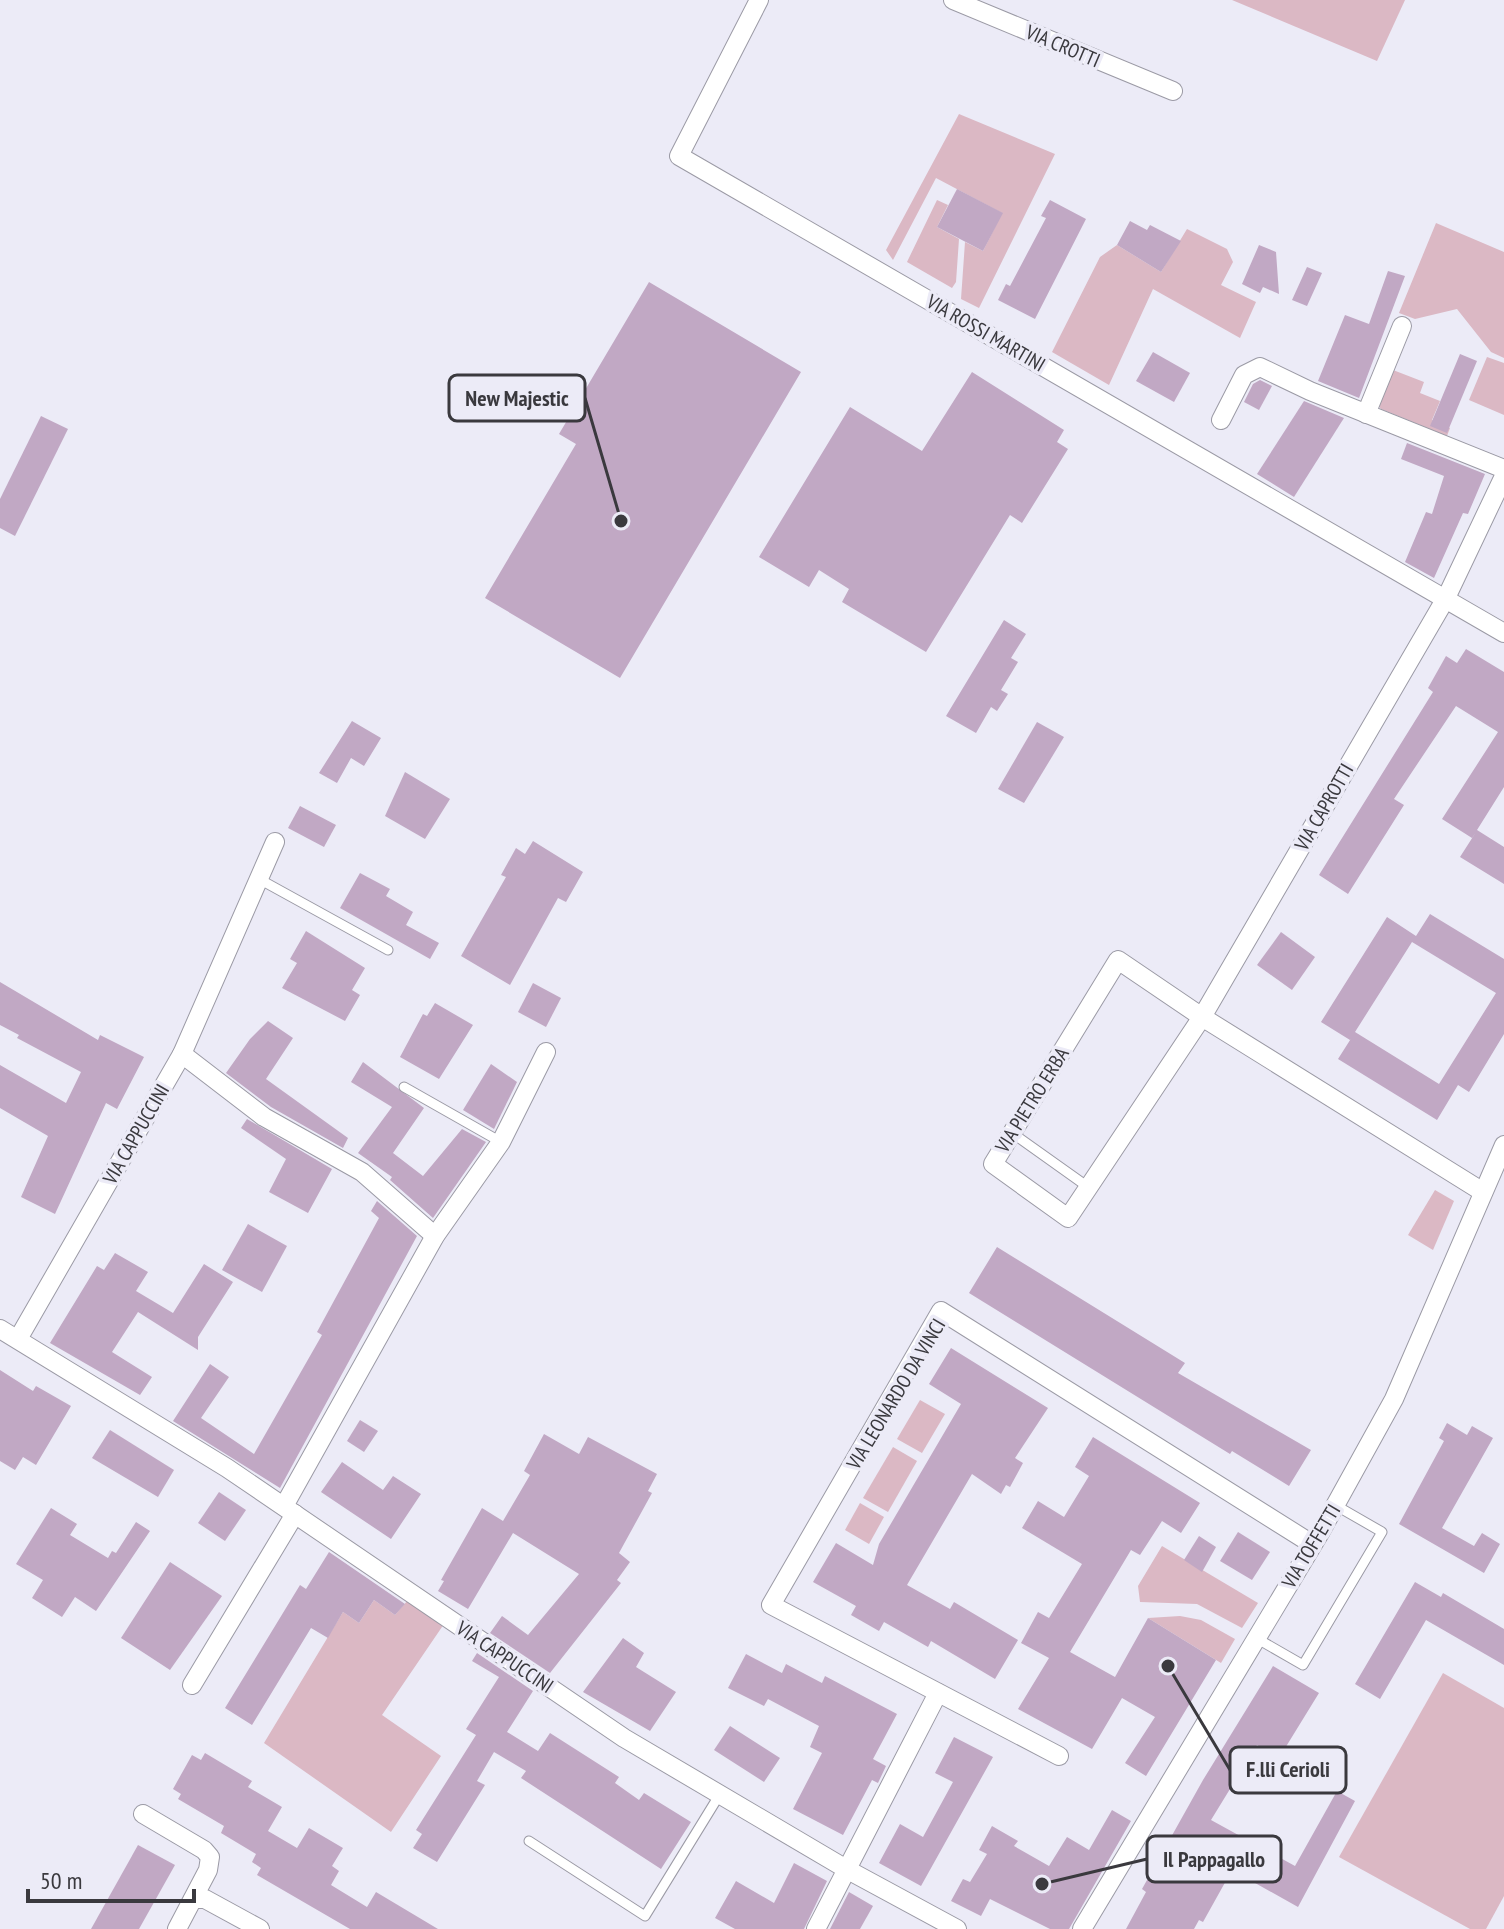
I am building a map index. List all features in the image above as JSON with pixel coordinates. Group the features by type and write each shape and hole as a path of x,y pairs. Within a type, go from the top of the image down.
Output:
{"street":[{"name":"VIA ROSSI MARTINI","path":"759,0 679,156 1504,633"},
{"name":"VIA CROTTI","path":"953,0 1173,91"},
{"path":"1366,414 1402,326"},
{"path":"1221,420 1244,375 1260,367 1366,414 1504,469"},
{"path":"1446,598 1504,476"},
{"name":"VIA CAPROTTI","path":"1202,1017 1446,598"},
{"name":"VIA CAPPUCCINI","path":"18,1339 182,1054 275,842"},
{"name":"VIA PIETRO ERBA","path":"1202,1017 1068,1218 993,1164 1118,960 1202,1017 1483,1192"},
{"path":"192,1685 290,1510 435,1236 501,1142 546,1052"},
{"path":"182,1054 264,1117 362,1172 435,1236"},
{"name":"VIA TOFFETTI","path":"1082,1929 1335,1505 1394,1399 1504,1145"},
{"name":"VIA LEONARDO DA VINCI","path":"1059,1756 771,1605 941,1311 1312,1544"},
{"name":"VIA CAPPUCCINI","path":"0,1329 290,1510 624,1738 848,1870 957,1929"},
{"path":"816,1929 938,1693"},
{"path":"143,1814 204,1850 210,1857 208,1870 177,1929"},
{"path":"193,1899 205,1899 260,1929"}],"lane":[{"path":"259,879 388,950"},
{"path":"404,1087 501,1142"},
{"path":"1012,1133 1088,1187"},
{"path":"1256,1638 1303,1665 1382,1532 1335,1505"},
{"path":"529,1841 645,1916 720,1794"}],"shaded area":[{"path":"1232,0 1405,0 1377,61"},
{"path":"959,114 1055,154 979,308 961,299 965,242 983,251 1002,213 936,178 893,260 886,250"},
{"path":"937,200 948,205 937,227 959,239 956,282 952,288 907,262"},
{"path":"1436,223 1504,252 1504,358 1491,352 1457,309 1415,319 1399,313"},
{"path":"1187,229 1227,249 1233,262 1221,285 1256,302 1240,338 1153,289 1109,385 1052,352 1100,257 1117,245 1161,272"},
{"path":"1487,357 1504,363 1504,415 1469,400"},
{"path":"1393,370 1424,382 1420,393 1440,401 1432,420 1450,428 1447,436 1381,409 1378,405"},
{"path":"1435,1190 1454,1201 1433,1250 1408,1235"},
{"path":"920,1400 945,1414 922,1453 897,1439"},
{"path":"893,1447 917,1461 888,1512 863,1498"},
{"path":"860,1503 884,1517 869,1544 845,1530"},
{"path":"1162,1546 1258,1603 1242,1628 1197,1604 1140,1602 1138,1586"},
{"path":"374,1600 395,1615 408,1600 444,1624 382,1715 441,1756 391,1832 264,1743 343,1612 359,1623"},
{"path":"1180,1616 1201,1620 1235,1639 1221,1663 1148,1618"},
{"path":"1443,1673 1504,1708 1504,1896 1486,1929 1470,1929 1339,1857"}],"building":[{"path":"957,189 1003,213 983,251 937,227"},
{"path":"1050,200 1086,219 1035,319 998,300 1006,284 1010,286 1046,218 1041,216"},
{"path":"1130,221 1147,230 1150,225 1181,241 1161,272 1117,245"},
{"path":"1259,245 1276,252 1279,294 1263,287 1260,293 1242,284"},
{"path":"1307,267 1322,273 1307,306 1292,300"},
{"path":"1388,271 1405,276 1359,398 1318,381 1345,315 1369,324"},
{"path":"649,282 801,372 620,678 485,598 576,444 559,434"},
{"path":"1153,352 1190,373 1174,402 1136,381"},
{"path":"1460,354 1477,361 1447,433 1430,426"},
{"path":"972,372 1064,430 1057,442 1068,449 1022,523 1010,515 926,652 842,602 849,589 819,570 809,587 759,557 850,407 922,451"},
{"path":"1260,380 1272,386 1259,410 1244,402 1253,384"},
{"path":"1304,401 1344,418 1294,497 1257,474"},
{"path":"41,416 68,429 15,536 0,528 0,499"},
{"path":"1407,443 1485,474 1468,514 1463,513 1434,578 1405,562 1426,512 1432,514 1444,476 1401,459"},
{"path":"1004,620 1026,634 1011,658 1018,662 1001,690 1008,694 997,711 991,707 976,733 946,716"},
{"path":"1466,649 1504,672 1504,787 1477,830 1504,847 1504,884 1460,857 1476,832 1472,838 1442,819 1498,732 1456,706 1394,799 1404,805 1348,894 1319,875 1433,692 1428,688 1446,656 1457,663"},
{"path":"352,721 381,738 364,766 351,758 337,783 319,773"},
{"path":"1037,722 1064,737 1024,803 998,789"},
{"path":"405,772 450,799 425,839 385,816"},
{"path":"300,806 336,825 324,847 288,828"},
{"path":"533,841 583,872 566,902 558,898 510,985 461,956 506,877 501,875 516,848 525,854"},
{"path":"360,873 390,889 386,896 413,912 406,925 439,943 430,959 340,908"},
{"path":"1430,914 1504,959 1504,1034 1469,1092 1458,1085 1437,1120 1338,1059 1352,1037 1350,1040 1321,1022 1387,917 1416,936","holes":["1412,942 1496,993 1439,1084 1355,1032"]},
{"path":"306,931 365,968 352,990 360,995 345,1021 282,988 297,963 290,959"},
{"path":"1281,932 1315,957 1292,990 1257,965"},
{"path":"0,982 98,1040 100,1035 144,1057 117,1109 106,1103 55,1214 21,1197 48,1136 0,1108 0,1065 66,1103 81,1072 17,1038 19,1035 0,1025"},
{"path":"533,983 561,998 546,1027 518,1012"},
{"path":"435,1003 473,1025 439,1079 400,1057 423,1014 427,1016"},
{"path":"268,1021 293,1038 266,1079 348,1138 343,1148 271,1107 226,1073 250,1039"},
{"path":"363,1062 424,1108 393,1153 423,1176 462,1129 486,1142 433,1218 390,1180 392,1177 358,1153 392,1107 351,1082"},
{"path":"491,1064 517,1082 494,1129 463,1110"},
{"path":"247,1119 332,1169 308,1213 269,1192 286,1159 241,1128"},
{"path":"377,1201 417,1236 280,1488 173,1421 210,1364 229,1377 201,1418 254,1454 322,1335 317,1332 379,1218 371,1211"},
{"path":"248,1224 287,1246 262,1292 222,1270"},
{"path":"997,1247 1185,1363 1178,1373 1311,1450 1289,1486 1232,1451 1230,1454 969,1293"},
{"path":"115,1253 148,1272 136,1291 173,1313 204,1264 233,1282 198,1337 198,1350 138,1312 112,1352 152,1377 140,1395 50,1343 97,1266 104,1270"},
{"path":"951,1348 1048,1408 1015,1458 1023,1463 1010,1487 1006,1485 1001,1494 972,1474 907,1585 950,1609 954,1602 1018,1640 995,1679 931,1641 928,1647 884,1622 879,1631 851,1615 856,1606 813,1582 836,1543 873,1565 879,1544 961,1404 929,1384"},
{"path":"0,1370 33,1391 36,1386 71,1406 36,1465 23,1457 15,1470 0,1461"},
{"path":"360,1420 378,1431 364,1452 347,1441"},
{"path":"1447,1423 1467,1435 1472,1426 1493,1438 1442,1528 1474,1546 1482,1533 1500,1544 1484,1573 1399,1524 1444,1441 1439,1438"},
{"path":"110,1430 174,1470 158,1497 92,1458"},
{"path":"544,1434 579,1454 588,1437 657,1474 648,1491 652,1493 619,1553 630,1562 617,1580 621,1583 550,1673 490,1633 502,1616 528,1635 579,1574 513,1533 468,1609 438,1591 444,1581 441,1580 482,1508 503,1521 530,1475 524,1471"},
{"path":"1093,1437 1200,1503 1181,1533 1162,1521 1140,1555 1131,1550 1070,1652 1115,1677 1148,1618 1216,1660 1146,1776 1125,1763 1155,1717 1122,1698 1092,1749 1018,1709 1049,1658 1021,1643 1038,1612 1049,1618 1082,1564 1022,1528 1038,1501 1064,1517 1089,1476 1075,1467"},
{"path":"342,1462 383,1490 393,1476 421,1494 391,1539 321,1492"},
{"path":"219,1492 246,1510 225,1541 198,1523"},
{"path":"51,1508 77,1524 70,1535 108,1558 112,1551 116,1553 136,1522 150,1531 96,1611 75,1597 62,1617 32,1598 43,1580 16,1564"},
{"path":"1238,1532 1270,1552 1252,1580 1220,1561"},
{"path":"1199,1536 1216,1547 1202,1572 1184,1560"},
{"path":"329,1552 405,1604 395,1615 374,1600 359,1623 343,1612 328,1638 311,1628 252,1725 225,1708 300,1585 306,1589"},
{"path":"170,1562 222,1596 170,1670 121,1638"},
{"path":"1415,1582 1441,1597 1443,1593 1504,1629 1504,1665 1426,1620 1380,1699 1355,1684"},
{"path":"623,1638 644,1653 636,1667 676,1692 650,1731 583,1692"},
{"path":"477,1653 533,1691 507,1732 538,1751 550,1733 619,1777 615,1783 639,1800 644,1793 691,1822 661,1869 521,1778 526,1771 494,1752 477,1781 485,1785 437,1862 413,1848 422,1834 416,1830 476,1735 466,1729 499,1677 472,1661"},
{"path":"746,1654 782,1673 786,1664 822,1683 825,1676 897,1714 873,1759 886,1766 878,1783 872,1780 843,1835 793,1809 822,1753 810,1747 819,1726 768,1699 764,1706 728,1688"},
{"path":"1273,1666 1319,1693 1279,1758 1257,1745 1211,1820 1295,1866 1337,1791 1355,1801 1298,1907 1232,1870 1203,1922 1199,1920 1194,1929 1126,1929 1146,1892 1142,1889 1203,1780"},
{"path":"730,1726 780,1758 764,1782 714,1750"},
{"path":"954,1737 993,1757 921,1886 879,1863 900,1824 923,1837 953,1782 935,1773"},
{"path":"205,1753 252,1781 248,1787 282,1807 268,1831 297,1848 309,1828 343,1848 332,1866 339,1871 331,1885 367,1907 376,1892 438,1929 350,1929 257,1875 261,1868 252,1862 256,1854 221,1833 224,1826 178,1799 181,1794 173,1789 192,1755 201,1760"},
{"path":"1112,1810 1131,1821 1069,1929 1050,1929 990,1899 981,1916 951,1901 963,1879 970,1882 987,1854 979,1850 992,1826 1018,1841 1014,1846 1049,1866 1067,1837 1089,1850"},
{"path":"138,1845 175,1865 139,1929 91,1929"},
{"path":"794,1863 827,1881 804,1929 735,1929 715,1918 736,1881 774,1903"},
{"path":"849,1892 873,1906 860,1929 830,1929"}],"place":[{"name":"New Majestic","path":"621,521"},
{"name":"F.lli Cerioli","path":"1168,1666"},
{"name":"Il Pappagallo","path":"1042,1884"}]}
